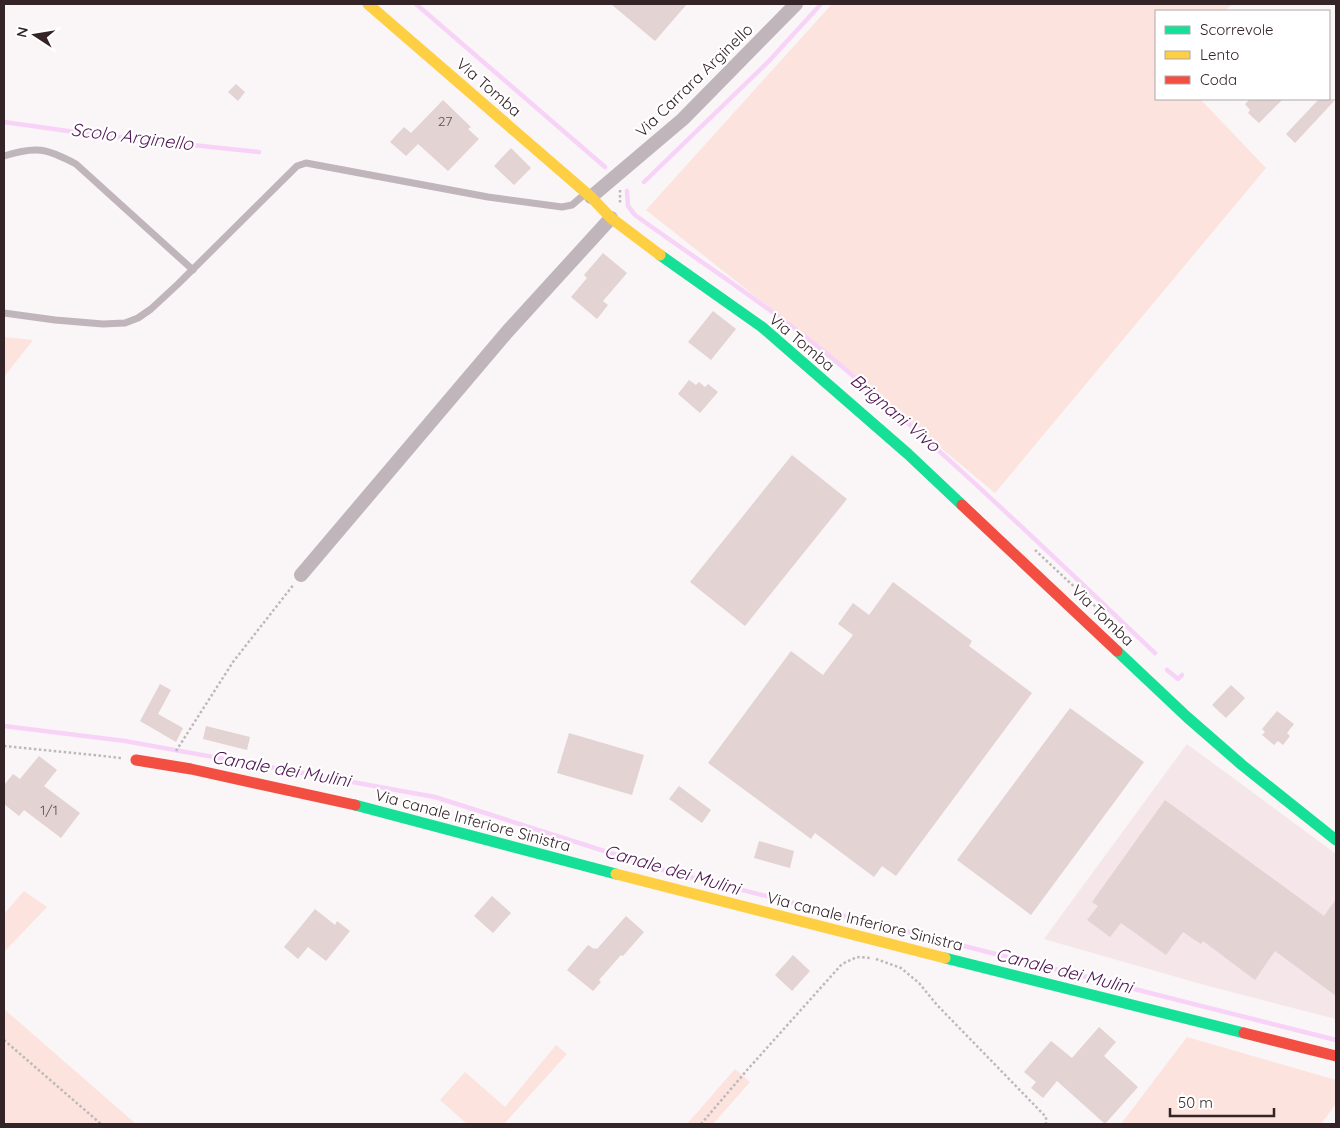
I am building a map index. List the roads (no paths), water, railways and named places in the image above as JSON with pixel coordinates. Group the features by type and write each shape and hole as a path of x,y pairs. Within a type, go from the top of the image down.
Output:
{"street":[{"name":"Via Tomba","path":"368,4 589,195 611,218 642,243 762,328 908,454 1187,717 1336,840"},
{"name":"Via Carrara Arginello","path":"589,195 683,119 796,4"},
{"path":"301,575 507,332 611,218"},
{"name":"Via canale Inferiore Sinistra","path":"136,760 191,769 363,807 820,927 1336,1056"}],"lane":[{"path":"4,156 24,150 39,149 56,153 76,164 193,270"},
{"path":"4,313 103,324 125,323 138,318 151,310 298,166 306,163 488,197 562,207 572,205 589,195"}],"waterway":[{"path":"416,4 605,167"},
{"path":"644,182 769,61 821,4"},
{"name":"Scolo Arginello","path":"4,122 89,134 259,152"},
{"name":"Brignani Vivo","path":"627,191 628,206 635,215 776,315 865,386 991,498 1155,653"},
{"name":"Brignani Vivo","path":"1167,670 1178,679 1182,675"},
{"name":"Canale dei Mulini","path":"4,726 125,741 435,797 667,871 1336,1040"}]}
